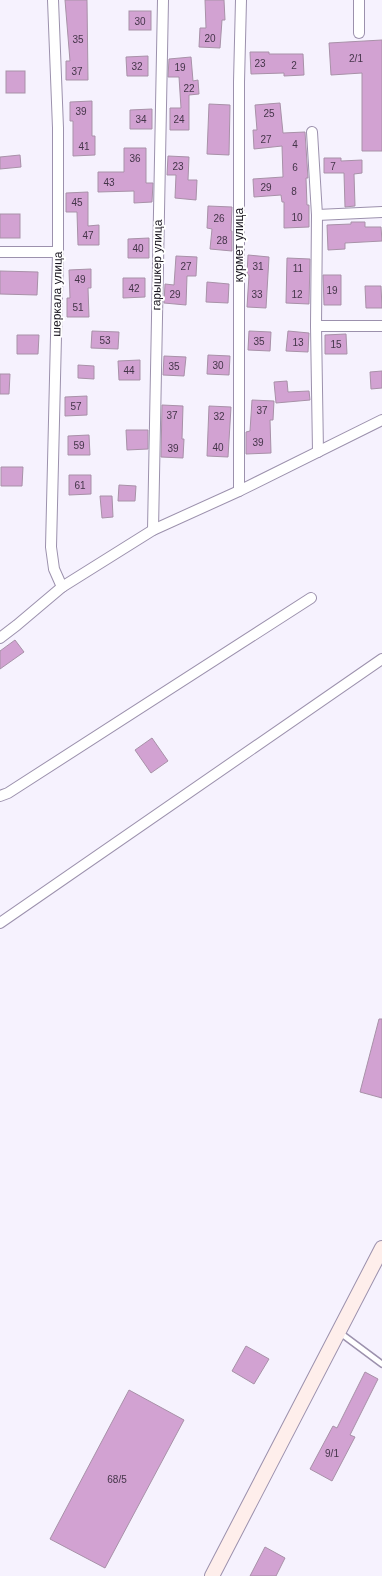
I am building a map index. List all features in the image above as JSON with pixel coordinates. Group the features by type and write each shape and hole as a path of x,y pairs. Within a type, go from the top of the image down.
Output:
{"main road":[{"path":"212,1576 382,1248"}],"street":[{"name":"шеркала улица","path":"53,0 58,128 58,252 50,547 54,569 62,586"},
{"name":"гарышкер улица","path":"153,530 163,0"},
{"name":"курмет улица","path":"239,491 239,92 241,0"},
{"path":"359,0 359,33"},
{"path":"312,132 317,215 318,452"},
{"path":"317,215 382,212"},
{"path":"0,252 58,252"},
{"path":"316,326 382,326"},
{"path":"0,638 62,586 153,530 239,491 382,420"},
{"path":"0,796 8,793 311,598"},
{"path":"0,923 382,659"}],"lane":[{"path":"339,1332 382,1364"}],"building":[{"path":"65,0 87,0 88,80 66,80 66,61 70,61"},
{"path":"205,0 224,0 225,20 222,20 220,48 199,47 200,28 206,28"},
{"path":"129,11 151,11 151,30 129,30"},
{"path":"382,40 382,151 362,151 362,73 331,75 329,43"},
{"path":"250,52 303,54 304,75 284,76 284,73 251,74"},
{"path":"148,56 148,76 127,76 126,57"},
{"path":"191,57 193,81 198,80 199,94 189,95 189,130 170,130 170,108 181,108 179,77 168,77 169,59"},
{"path":"6,71 25,71 25,93 6,93"},
{"path":"92,101 92,136 95,136 95,155 73,156 73,121 70,121 70,102"},
{"path":"280,103 283,133 305,132 309,227 284,228 284,202 282,202 281,195 254,197 253,179 283,177 282,146 254,149 253,130 257,130 255,105"},
{"path":"209,104 230,105 229,155 207,154"},
{"path":"152,109 152,129 130,129 130,110"},
{"path":"124,148 146,148 146,183 153,183 152,202 134,203 134,191 98,192 98,172 124,172"},
{"path":"20,155 21,167 0,169 0,157"},
{"path":"168,156 189,157 188,180 197,180 196,200 175,198 176,175 167,175"},
{"path":"324,158 341,158 341,161 362,160 362,173 354,174 355,206 345,207 344,173 324,173"},
{"path":"88,192 88,226 99,225 99,245 78,245 77,212 66,212 66,193"},
{"path":"208,206 232,207 232,251 210,249 212,229 207,228"},
{"path":"0,214 20,214 20,238 0,238"},
{"path":"351,222 365,222 365,227 381,227 382,241 345,243 345,249 328,250 327,225 351,224"},
{"path":"149,238 149,258 128,258 128,239"},
{"path":"248,255 269,257 266,308 247,307"},
{"path":"176,256 197,257 196,276 187,276 186,305 164,303 165,284 174,285"},
{"path":"287,258 310,259 309,304 286,303"},
{"path":"91,269 91,288 88,288 89,317 67,317 67,298 70,298 69,270"},
{"path":"0,271 38,272 37,295 0,294"},
{"path":"323,275 341,275 341,305 324,305"},
{"path":"123,278 145,278 145,297 123,298"},
{"path":"207,282 229,284 228,303 206,302"},
{"path":"365,286 381,286 382,308 366,308"},
{"path":"92,331 119,332 118,349 91,348"},
{"path":"249,331 271,332 270,351 248,350"},
{"path":"288,331 309,333 308,352 286,351"},
{"path":"346,334 347,354 325,354 325,335"},
{"path":"17,335 39,335 38,354 17,354"},
{"path":"208,355 230,356 229,375 207,374"},
{"path":"164,356 186,357 184,376 163,375"},
{"path":"140,360 140,380 119,380 118,361"},
{"path":"78,365 94,366 94,379 78,378"},
{"path":"382,371 382,388 371,389 370,372"},
{"path":"0,374 10,374 9,394 0,394"},
{"path":"287,381 288,392 309,391 310,400 276,403 274,382"},
{"path":"87,396 87,415 65,416 65,397"},
{"path":"252,400 274,401 273,420 270,420 271,453 246,454 246,432 250,431"},
{"path":"162,405 183,406 183,458 161,457"},
{"path":"209,406 231,407 228,457 207,456"},
{"path":"126,430 148,430 148,449 127,450"},
{"path":"89,435 90,455 68,455 68,436"},
{"path":"1,467 23,467 22,486 1,486"},
{"path":"69,475 91,475 91,494 69,495"},
{"path":"119,485 136,486 135,501 118,501"},
{"path":"100,496 112,496 113,517 102,518"},
{"path":"15,640 24,652 0,669 0,651"},
{"path":"152,738 168,761 151,773 135,750"},
{"path":"379,1019 382,1019 382,1098 360,1092"},
{"path":"246,1346 269,1359 254,1384 232,1371"},
{"path":"365,1372 378,1379 350,1435 355,1437 332,1481 310,1469 333,1426 337,1428"},
{"path":"129,1390 184,1420 105,1568 50,1539"},
{"path":"265,1547 285,1558 276,1576 250,1576"}]}
